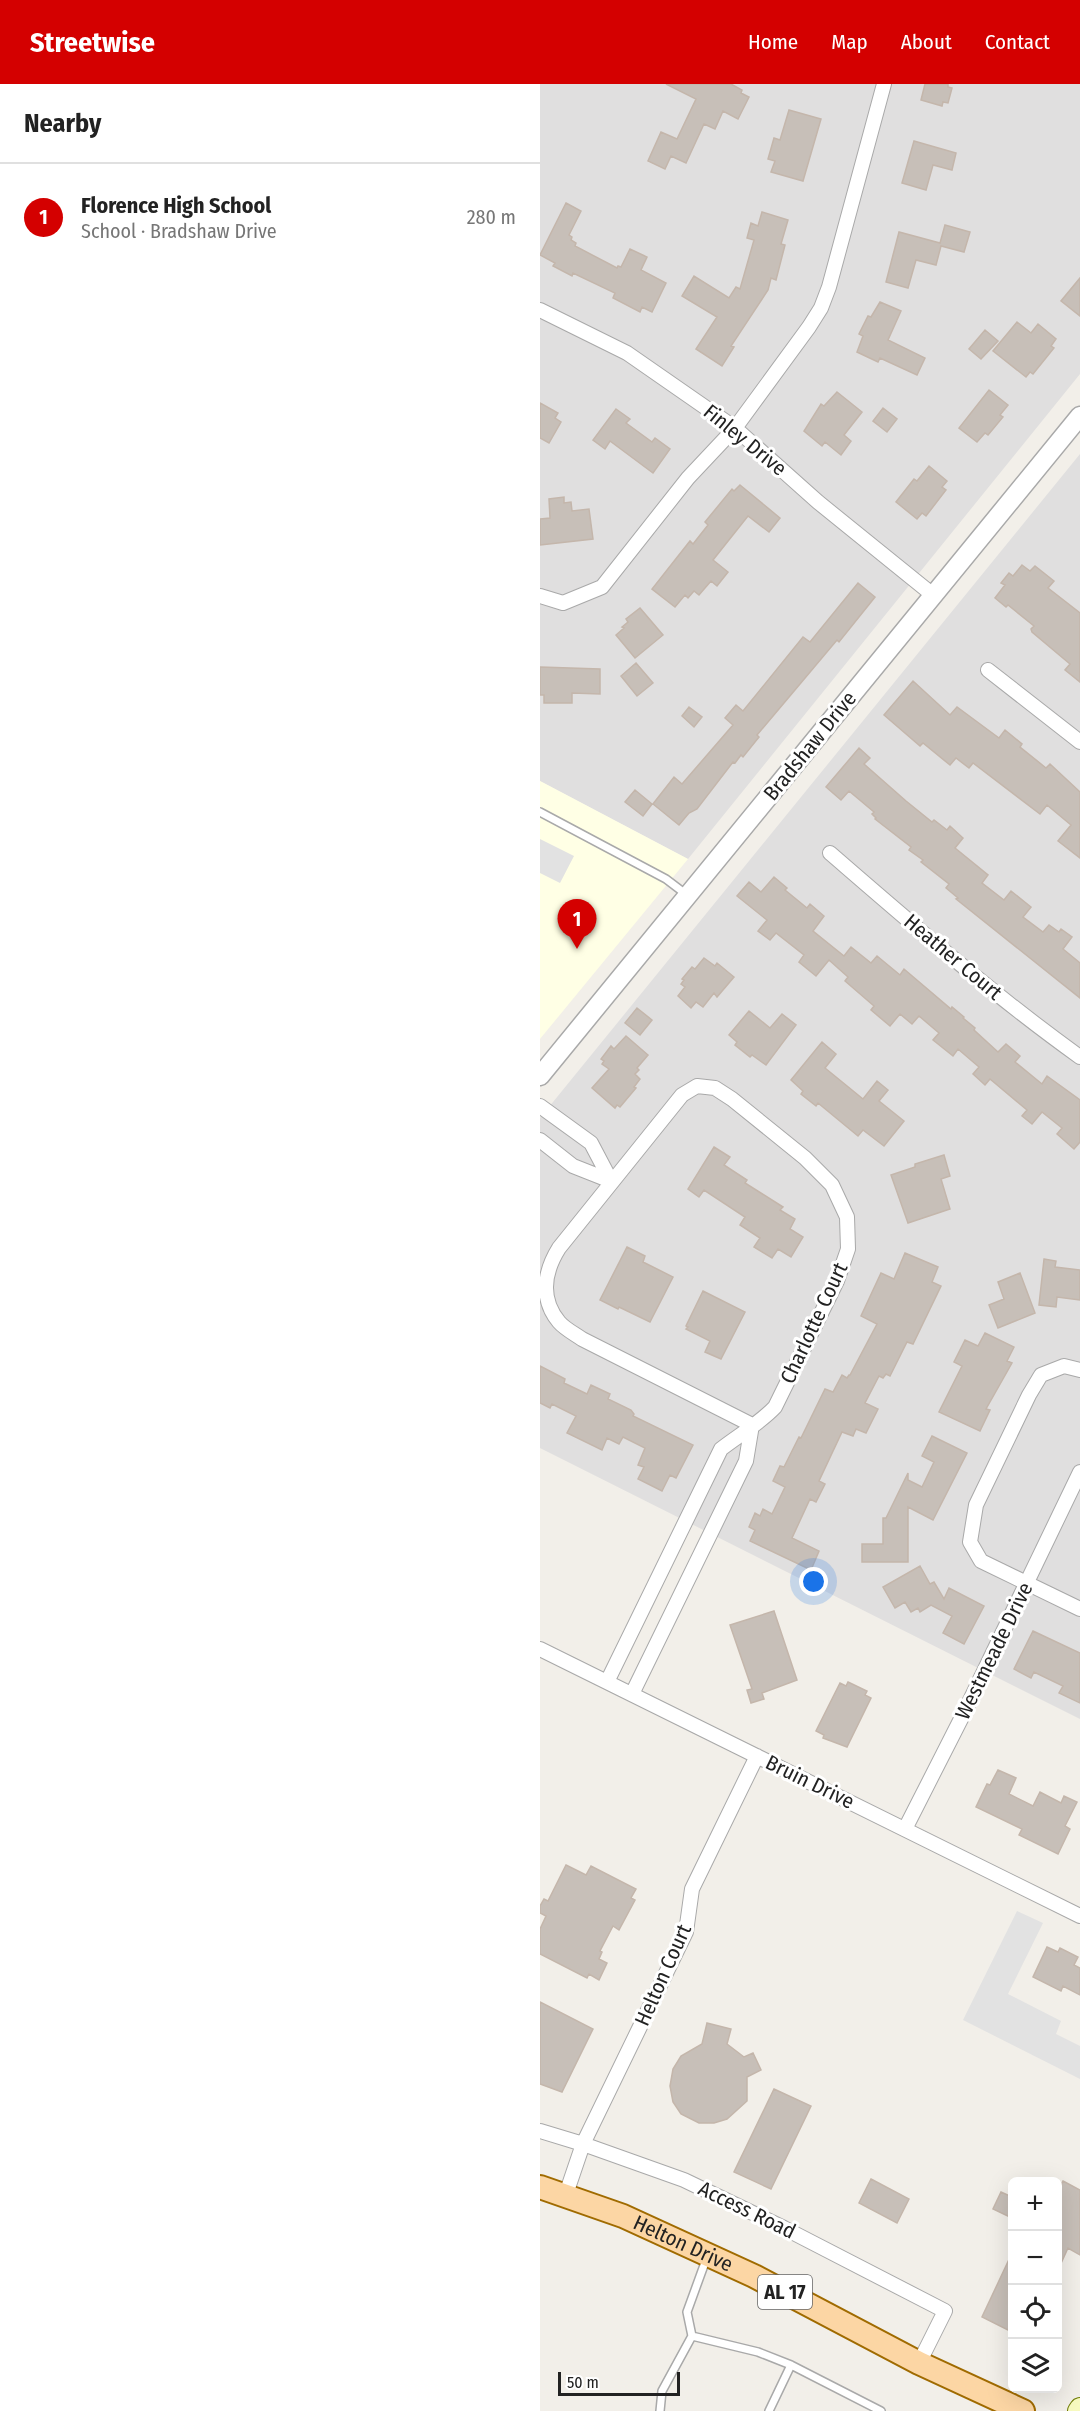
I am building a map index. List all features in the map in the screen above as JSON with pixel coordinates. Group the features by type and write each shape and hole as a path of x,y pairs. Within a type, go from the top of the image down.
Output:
{"main road":[{"name":"Helton Drive","path":"540,2187 566,2194 623,2216 754,2276 919,2363 1023,2411"}],"street":[{"path":"540,596 563,603 602,587 652,521 735,428 809,327 829,287 884,84"},
{"name":"Finley Drive","path":"540,310 627,353 735,428 818,502 933,596"},
{"name":"Bradshaw Drive","path":"540,1076 1080,416"},
{"path":"988,670 1080,742"},
{"name":"Heather Court","path":"830,853 926,936 1036,1025 1080,1057"},
{"name":"Charlotte Court","path":"607,1682 721,1449 765,1418 776,1407 837,1281 848,1249 847,1217 832,1185 805,1158 732,1099 715,1088 697,1086 681,1095 611,1181 559,1248 548,1266 544,1283 548,1303 558,1322 582,1339 752,1425"},
{"path":"540,1106 591,1143 611,1181"},
{"path":"540,1140 573,1166 611,1181"},
{"path":"1080,1370 1064,1366 1041,1375 976,1504 969,1542 981,1561 1080,1609"},
{"path":"632,1694 746,1461 752,1425"},
{"name":"Westmeade Drive","path":"905,1829 1080,1472"},
{"name":"Bruin Drive","path":"540,1649 1080,1916"},
{"name":"Helton Court","path":"566,2194 583,2144 686,1932 692,1889 757,1755"},
{"name":"Access Road","path":"540,2131 684,2180 784,2228 945,2311 919,2363"}],"lane":[{"path":"540,812 666,879 687,895"},
{"path":"660,2411 662,2391 692,2336 687,2312 708,2255"},
{"path":"692,2336 758,2352 791,2365 880,2411"},
{"path":"769,2411 791,2365"}],"shaded area":[{"path":"540,84 1080,84 1080,374 688,859 540,781"},
{"path":"1080,454 1080,1719 540,1448 540,1118"},
{"path":"540,781 688,859 540,1039"},
{"path":"540,839 574,856 560,883 540,873"},
{"path":"1017,1911 1043,1923 1008,1994 1061,2021 1056,2034 1080,2046 1080,2079 963,2020"}],"building":[{"path":"666,84 731,84 749,97 738,119 723,111 715,129 704,124 686,163 671,156 665,169 648,161 661,132 677,139 696,99"},
{"path":"925,84 948,84 948,87 952,88 948,103 943,102 942,106 921,100"},
{"path":"789,110 821,119 803,181 771,172 775,161 768,159 774,138 780,140"},
{"path":"914,141 956,153 952,170 933,165 926,190 902,183"},
{"path":"566,203 581,211 569,235 576,243 575,246 617,268 621,267 630,249 647,257 641,270 666,283 652,312 642,307 640,312 613,298 615,293 573,273 572,276 553,266 555,263 540,255"},
{"path":"762,212 788,220 781,244 785,245 776,280 771,278 768,290 731,346 734,347 722,366 696,349 717,317 682,296 694,276 729,298 736,287 740,289 754,240 747,238 751,223 758,226"},
{"path":"945,225 970,232 964,252 941,246 936,265 916,260 908,288 886,282 899,232 940,243"},
{"path":"1080,278 1080,316 1061,301"},
{"path":"880,302 901,311 888,340 925,358 917,375 880,358 878,362 857,352 863,336 859,334 868,316 871,317"},
{"path":"1017,322 1031,333 1038,324 1056,339 1051,346 1054,348 1033,374 1030,372 1026,377 993,351"},
{"path":"985,330 998,341 981,359 969,349"},
{"path":"989,390 1008,405 1000,415 1003,417 988,435 985,433 977,442 959,428"},
{"path":"837,392 862,412 844,435 851,441 841,455 825,442 822,446 804,431 821,404 824,406"},
{"path":"540,403 558,413 555,418 561,422 549,443 540,438"},
{"path":"883,408 897,419 887,432 873,421"},
{"path":"616,409 630,419 626,423 652,442 655,438 670,449 653,473 610,441 605,449 593,440"},
{"path":"929,466 947,481 942,487 946,490 926,516 922,513 917,519 896,502 914,479 917,481"},
{"path":"740,485 780,518 769,532 748,516 713,560 728,572 717,586 711,581 699,595 694,591 688,598 685,595 675,607 652,589 690,541 693,544 708,525 705,522 732,489 734,491"},
{"path":"564,497 564,503 571,502 572,511 589,509 593,539 540,545 540,519 550,518 549,499"},
{"path":"1022,565 1030,571 1035,566 1054,581 1048,588 1080,613 1080,682 1065,670 1070,664 1032,632 1031,629 1034,626 1008,605 1006,607 995,598 1005,585 1001,583 1009,573 1013,576"},
{"path":"858,583 875,597 839,642 837,640 757,735 759,737 743,757 741,755 735,763 733,762 697,809 689,813 679,825 653,804 674,777 682,784 733,725 725,718 736,705 743,711 803,637 810,642"},
{"path":"640,608 663,635 635,658 616,635 628,622 626,619"},
{"path":"636,663 653,683 637,696 621,676"},
{"path":"540,667 600,669 600,694 572,693 572,703 544,703 544,695 540,695"},
{"path":"913,681 950,715 957,707 999,738 1005,730 1022,744 1020,747 1046,768 1050,764 1080,792 1080,858 1058,841 1071,825 1047,805 1040,814 973,763 969,768 956,758 950,765 923,743 920,746 884,715"},
{"path":"689,707 702,717 694,727 682,716"},
{"path":"859,748 870,758 864,764 906,801 932,822 934,820 947,830 950,826 963,838 955,848 988,875 982,883 1004,900 1011,891 1031,907 1023,917 1043,932 1049,925 1059,932 1061,929 1072,937 1063,949 1080,963 1080,998 956,899 958,898 946,888 949,884 921,862 923,860 909,850 911,847 875,819 872,814 874,812 849,791 841,800 826,787"},
{"path":"635,790 652,804 643,816 625,802"},
{"path":"774,877 787,888 785,890 807,908 810,904 824,916 813,931 844,956 851,947 871,963 877,956 900,975 904,969 951,1009 952,1007 964,1017 975,1028 974,1030 998,1052 1006,1044 1020,1056 1015,1062 1042,1084 1047,1076 1080,1100 1080,1142 1074,1149 1057,1134 1062,1128 1042,1112 1032,1124 1022,1116 1027,1110 990,1079 985,1085 973,1074 979,1067 958,1049 953,1056 933,1040 939,1033 919,1016 912,1024 900,1014 890,1026 871,1010 874,1006 845,981 848,977 829,960 816,976 799,962 804,955 776,933 770,940 758,931 767,920 737,896 749,882 761,892"},
{"path":"704,958 715,966 717,963 734,977 717,997 714,993 703,1007 696,1002 691,1008 678,996 685,987 681,984 684,980 682,979"},
{"path":"637,1008 652,1020 640,1035 625,1023"},
{"path":"749,1011 770,1028 782,1014 796,1025 766,1065 752,1055 750,1057 735,1045 737,1042 729,1035"},
{"path":"626,1036 648,1055 637,1068 639,1070 635,1074 640,1079 634,1087 636,1088 620,1107 617,1105 615,1108 592,1088 609,1069 602,1064 604,1061 601,1059 611,1046 614,1049"},
{"path":"822,1042 836,1054 825,1068 863,1099 877,1081 888,1090 879,1101 904,1121 884,1146 863,1130 858,1136 818,1103 816,1106 801,1094 803,1091 791,1080"},
{"path":"714,1147 730,1157 724,1165 747,1180 745,1183 783,1207 780,1210 795,1219 790,1229 803,1237 791,1257 778,1249 772,1258 754,1247 760,1238 740,1225 745,1217 704,1190 699,1197 688,1189"},
{"path":"944,1155 950,1176 941,1179 950,1209 908,1223 891,1175 915,1167 915,1164"},
{"path":"627,1247 645,1256 643,1262 673,1277 650,1322 600,1300"},
{"path":"905,1253 938,1267 932,1282 941,1286 913,1344 907,1342 890,1376 886,1374 883,1378 879,1376 865,1403 878,1409 866,1433 856,1429 853,1436 842,1432 819,1481 825,1484 816,1502 810,1499 792,1538 819,1551 811,1570 750,1541 755,1530 749,1527 755,1513 760,1516 763,1509 772,1514 785,1487 773,1481 780,1466 784,1467 799,1437 801,1438 825,1389 833,1392 842,1375 847,1378 850,1375 877,1324 861,1316 881,1273 894,1279"},
{"path":"1044,1259 1056,1261 1055,1267 1080,1270 1080,1300 1057,1297 1056,1307 1039,1305"},
{"path":"1020,1273 1035,1313 998,1328 989,1305 1004,1299 998,1282"},
{"path":"703,1291 745,1312 721,1359 705,1352 710,1341 686,1329"},
{"path":"985,1333 1014,1347 1007,1361 1012,1363 986,1409 990,1410 980,1431 939,1412 962,1366 954,1362 965,1340 978,1346"},
{"path":"540,1366 565,1379 564,1383 587,1394 591,1385 610,1394 608,1399 631,1410 633,1416 693,1445 676,1478 670,1475 662,1491 638,1479 644,1467 638,1465 645,1448 623,1437 619,1444 607,1438 602,1450 567,1433 576,1416 552,1404 550,1408 540,1403"},
{"path":"932,1436 967,1453 933,1520 908,1507 908,1562 862,1562 862,1544 883,1544 883,1518 886,1518 908,1473 908,1480 922,1487 934,1462 922,1456"},
{"path":"920,1566 930,1584 934,1582 944,1599 949,1588 984,1606 964,1644 943,1633 952,1616 931,1605 920,1612 918,1608 911,1612 905,1602 895,1608 883,1587"},
{"path":"774,1611 797,1680 762,1693 764,1699 751,1703 747,1690 752,1689 730,1625"},
{"path":"1033,1631 1080,1653 1080,1703 1059,1693 1063,1686 1034,1672 1031,1678 1014,1669"},
{"path":"848,1682 867,1691 865,1695 871,1698 847,1747 823,1738 824,1735 816,1731 840,1683 846,1686"},
{"path":"998,1770 1016,1778 1009,1794 1033,1806 1040,1792 1061,1803 1064,1796 1077,1802 1065,1826 1070,1829 1058,1854 1019,1835 1022,1829 976,1807 987,1784 990,1785"},
{"path":"566,1865 586,1875 591,1866 636,1889 631,1898 635,1900 619,1930 613,1926 600,1951 602,1952 599,1959 607,1963 599,1980 589,1974 587,1978 540,1954 540,1929 546,1916 540,1913 540,1906 544,1899 548,1901"},
{"path":"1047,1947 1058,1952 1060,1948 1078,1957 1074,1965 1080,1968 1080,1995 1063,1986 1061,1991 1033,1977"},
{"path":"540,2002 593,2029 562,2092 540,2084"},
{"path":"707,2023 731,2029 727,2044 744,2057 753,2053 761,2070 747,2077 747,2101 727,2119 714,2123 699,2123 681,2114 673,2102 670,2086 673,2069 681,2056 702,2044"},
{"path":"774,2089 811,2106 771,2189 734,2172"},
{"path":"871,2179 909,2199 897,2223 859,2203"},
{"path":"1063,2181 1080,2190 1080,2255 1068,2248 1062,2261 1062,2231"},
{"path":"1001,2192 1008,2195 1008,2216 993,2209"},
{"path":"1008,2262 1008,2330 982,2317"}],"place":[{"name":"Florence High School","path":"577,949"}]}
